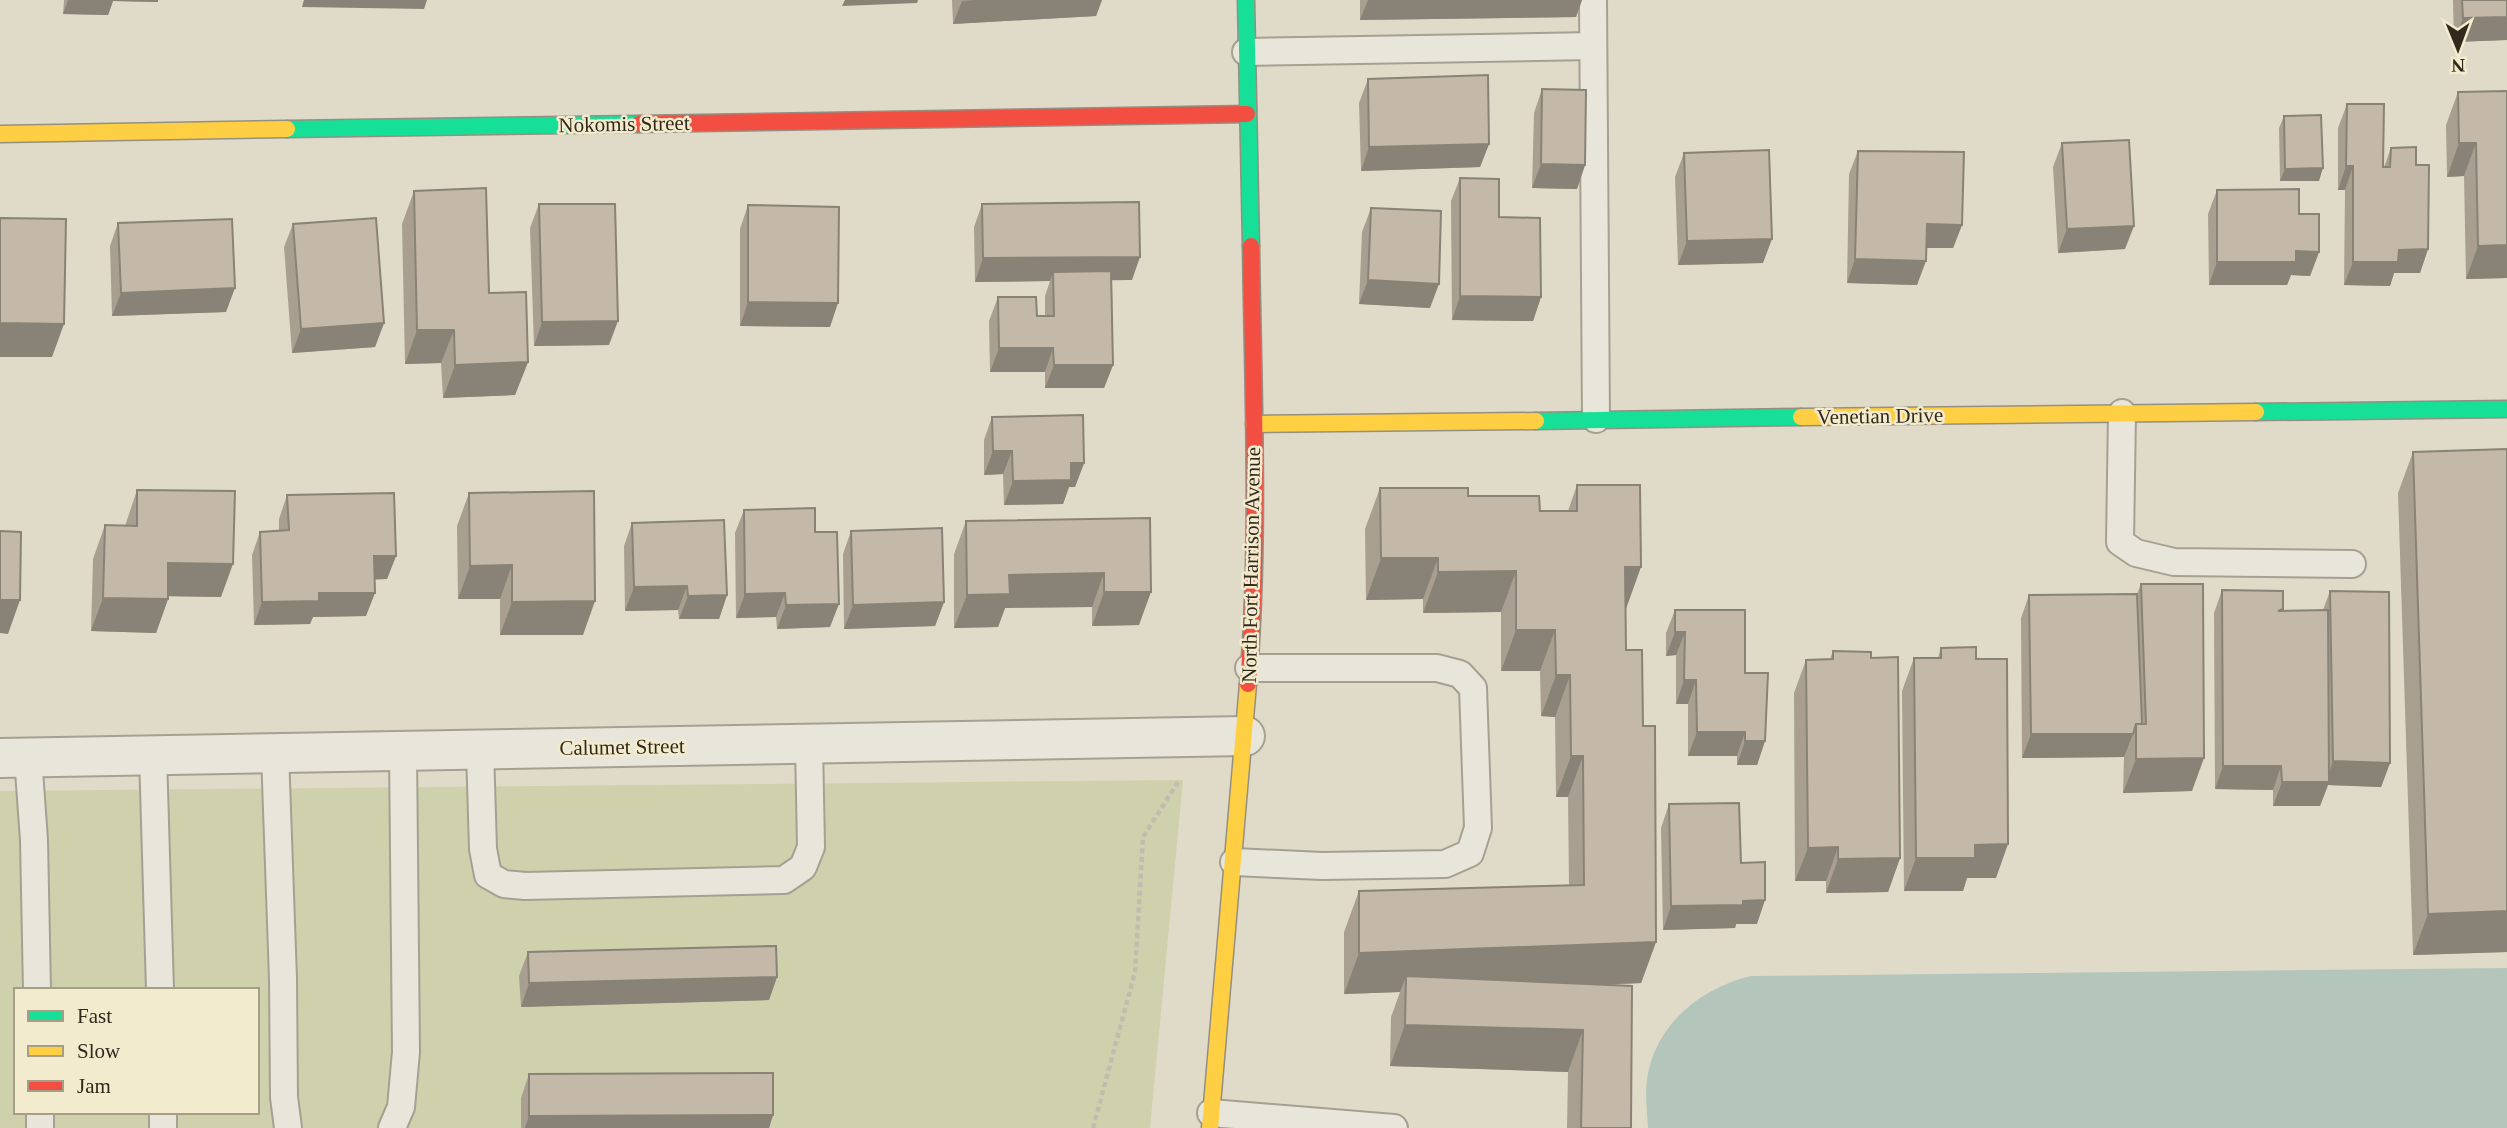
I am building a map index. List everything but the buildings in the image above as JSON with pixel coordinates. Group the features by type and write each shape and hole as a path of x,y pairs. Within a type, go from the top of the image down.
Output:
{"street":[{"name":"North Fort Harrison Avenue","path":"1210,1120 1252,633 1254,424 1246,0"},
{"name":"Nokomis Street","path":"0,134 1247,114"},
{"name":"Venetian Drive","path":"1254,424 2507,409"},
{"name":"Calumet Street","path":"14,758 1245,736"}],"lane":[{"path":"1593,0 1596,419"},
{"path":"1246,52 1594,46"},
{"path":"2123,413 2120,542 2136,553 2174,562 2352,564"},
{"path":"1234,862 1322,866 1445,864 1470,853 1478,828 1473,688 1460,674 1437,668 1249,668"},
{"path":"480,750 483,849 488,875 503,884 526,886 784,880 803,867 811,847 809,744"},
{"path":"393,1128 401,1107 406,1052 403,751"},
{"path":"275,753 284,1097 288,1128"},
{"path":"153,755 160,988"},
{"path":"14,758 34,840 37,988"},
{"path":"1210,1120 1394,1128"}],"path":[{"path":"1093,1128 1135,972 1143,837 1178,784 1188,737"}],"green space":[{"path":"1183,780 1150,1128 0,1128 0,791"}],"shaded area":[{"path":"2507,968 2507,1128 1648,1128 1647,1079 1659,1042 1683,1012 1698,1000 1714,990 1751,976"}],"traffic: fast":[{"path":"1246,0 1251,246"},
{"path":"287,129 639,124"},
{"path":"2256,412 2507,409"},
{"path":"1536,421 1801,417"}],"traffic: slow":[{"path":"0,134 287,129"},
{"path":"1801,417 2256,412"},
{"path":"1254,424 1536,421"},
{"path":"1210,1128 1248,684"}],"traffic: jam":[{"path":"639,124 1247,114"},
{"path":"1248,684 1255,520 1251,246"}]}
